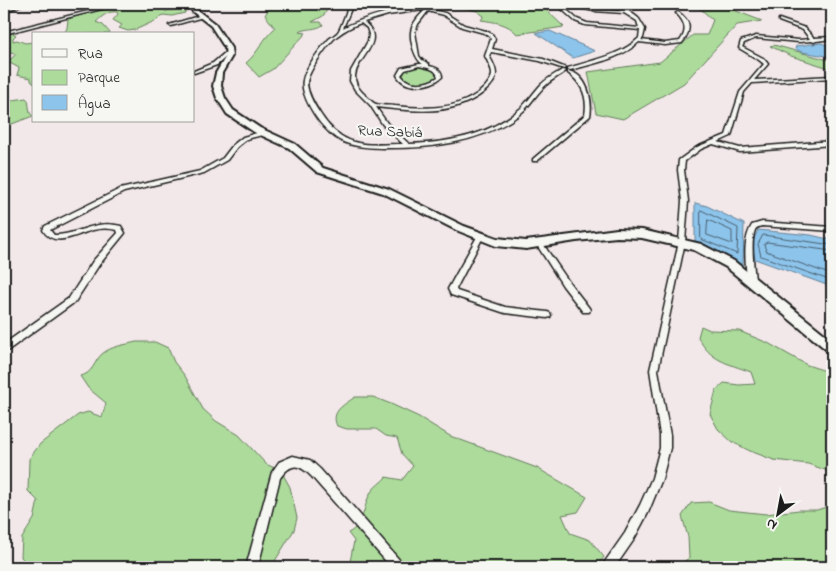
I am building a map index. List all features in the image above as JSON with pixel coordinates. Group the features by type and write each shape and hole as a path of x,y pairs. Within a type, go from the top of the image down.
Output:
{"main road":[{"path":"192,4 195,11 213,25 229,52 217,79 221,98 234,116 292,146 320,170 395,195 480,237 512,244 540,243 576,237 617,234 642,234 682,242 714,255 730,264 832,347"}],"street":[{"path":"4,11 21,4"},
{"path":"4,33 119,4"},
{"path":"340,31 351,4"},
{"path":"558,4 568,14 583,23 642,29"},
{"path":"565,4 594,10 621,11"},
{"path":"611,4 621,11 635,16 640,22 642,37 639,41 665,44 681,42 688,27 685,20 678,13"},
{"name":"Rua Sabiá","path":"489,50 493,39 491,35 463,26 444,14 413,10 389,11 340,31 330,40 307,72 304,82 306,92 316,112 332,134 345,141 361,145 408,146 452,142 501,124 523,110 540,88 567,70 609,56 639,41"},
{"path":"424,11 413,32 417,56 420,61 439,71 440,77 432,82 418,84 405,81 399,75 403,69 411,66 429,66"},
{"path":"171,25 202,16"},
{"path":"780,20 804,30 814,41"},
{"path":"362,22 368,27 370,41 366,52 355,69 352,79 384,124 408,146"},
{"path":"608,567 629,537 644,509 662,462 665,435 654,379 654,360 682,242 684,201 682,160 699,148 714,144 728,136 740,96 766,63 740,47 747,39 756,37 791,41 814,41 832,38"},
{"path":"372,105 408,109 430,109 470,100 484,90 494,78 494,71 488,58 489,50 541,60 567,70 583,83 588,105 587,116 535,160"},
{"path":"195,72 215,64 229,52"},
{"path":"411,66 416,61 417,56"},
{"path":"751,82 832,77"},
{"path":"4,348 67,305 96,263 122,233 118,228 107,226 56,237 48,234 47,228 122,190 202,172 225,159 235,146 245,138 264,133"},
{"path":"714,144 740,150 832,143"},
{"path":"751,280 750,249 752,231 756,225 832,229"},
{"path":"480,237 452,288 454,293 505,310 547,315"},
{"path":"540,243 566,284 586,310"},
{"path":"252,567 276,476 283,466 293,461 306,464 316,473 398,567"}],"green space":[{"path":"126,4 177,4 165,11 180,9 185,10 185,13 172,16 163,15 157,20 135,30 128,31 119,28 122,25 113,20 118,14 117,12 110,12 96,22 103,25 109,32 65,32 68,19"},
{"path":"326,4 328,9 323,16 312,22 321,22 323,25 299,32 306,33 273,69 259,77 246,63 275,28 265,15 271,5"},
{"path":"467,4 493,6 502,4 540,4 564,27 517,34 505,25 481,20 484,16 477,11 459,6"},
{"path":"695,4 724,4 731,9 762,21 737,25 684,83 623,119 596,113 588,72 660,62 693,35 707,35 713,20"},
{"path":"13,33 16,35 13,41 32,42 32,82 31,78 17,75 19,68 8,62 16,54 4,49 4,35"},
{"path":"774,45 832,61 832,69 791,56 770,46"},
{"path":"418,66 437,71 438,76 430,81 421,83 411,81 403,76 405,70"},
{"path":"26,98 32,116 4,127 4,108 13,100"},
{"path":"701,326 710,330 739,331 768,343 807,365 832,373 832,482 828,471 808,464 774,460 750,451 732,442 718,429 710,414 716,390 724,383 739,385 755,384 751,372 720,360 708,351 698,337"},
{"path":"136,342 155,342 168,348 174,362 185,376 203,409 216,421 239,435 266,464 281,471 290,487 297,518 294,530 275,561 274,567 30,567 21,557 22,538 34,519 38,501 28,491 29,459 40,444 78,415 88,412 102,417 106,403 88,388 80,376 88,373 99,357 106,351 114,347"},
{"path":"355,397 373,397 391,404 419,417 450,436 537,468 587,497 578,512 562,515 570,533 590,540 604,557 597,567 349,567 354,541 348,533 361,520 371,492 386,477 402,480 413,466 402,454 397,438 386,436 376,429 347,429 337,426 335,416 337,412"},
{"path":"709,502 729,510 766,514 817,510 832,505 832,567 676,567 689,558 688,537 682,516 691,503"}],"water":[{"path":"550,31 595,51 573,58 536,33"},
{"path":"821,43 832,47 832,57 795,49 796,46"},
{"path":"695,203 707,206 744,224 743,265 695,243"},
{"path":"758,230 811,235 832,240 832,287 755,259 752,243"}]}
